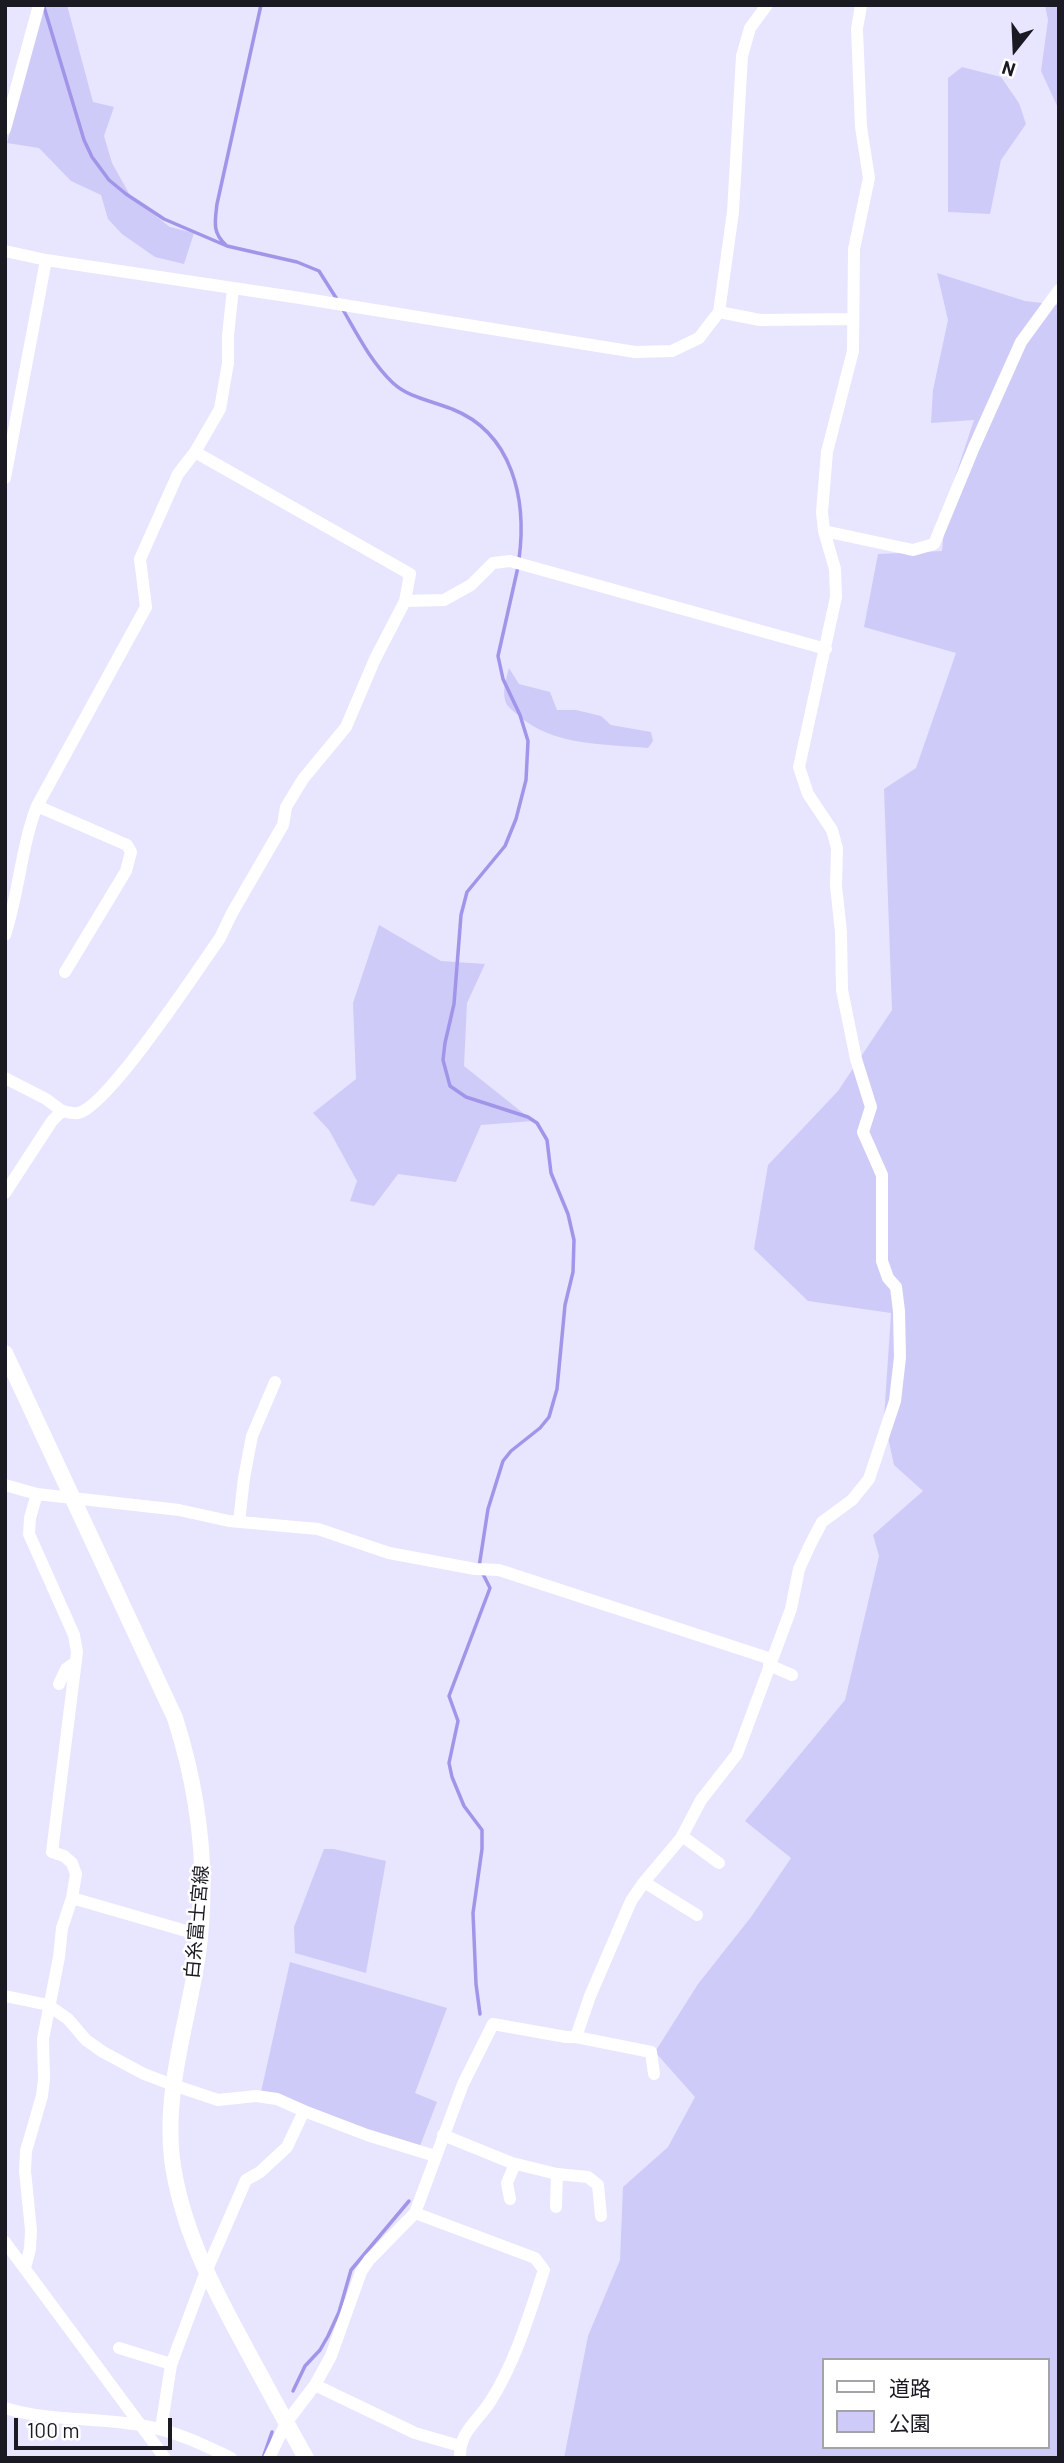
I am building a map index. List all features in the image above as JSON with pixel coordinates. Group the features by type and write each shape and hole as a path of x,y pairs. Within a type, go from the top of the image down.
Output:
{"main road":[{"name":"白糸富士宮線","path":"5,1353 175,1718 188,1760 201,1831 204,1870 200,1935 173,2085 172,2157 176,2185 186,2225 205,2274 306,2458"}],"street":[{"path":"5,129 40,5"},
{"path":"5,251 46,260 635,352 672,351 699,338 719,312 733,212 742,56 750,28 767,5"},
{"path":"576,2037 631,1901 682,1836 702,1800 737,1754 791,1609 799,1569 822,1522 852,1500 869,1479 895,1401 900,1357 896,1287 888,1278 882,1261 882,1175 863,1132 871,1107 856,1059 842,990 841,932 836,886 837,848 832,830 808,794 799,767 836,597 835,569 824,531 822,512 827,452 853,351 854,249 869,178 862,127 858,29 861,5"},
{"path":"5,478 46,260"},
{"path":"5,935 30,824 37,806 146,607 140,559 178,474 195,452 220,409 229,363 228,336 233,288"},
{"path":"824,531 913,550 934,544 1021,342 1059,290"},
{"path":"719,312 761,320 852,319"},
{"path":"5,1078 46,1099 62,1111 79,1113 116,1083 220,938 282,825 286,807 303,779 346,727 375,659 405,601 410,574 195,452"},
{"path":"405,601 444,600 471,585 493,564 510,561 826,649"},
{"path":"37,806 127,845 131,852 126,871 65,972"},
{"path":"5,1194 52,1121 62,1111"},
{"path":"239,1522 252,1436 275,1382"},
{"path":"5,1485 37,1494 179,1510 239,1522 318,1529 388,1553 475,1569 499,1570 770,1662 792,1675"},
{"path":"25,2268 31,2230 25,2171 26,2151 42,2096 43,2039 48,2005 60,1957 62,1928 72,1898 76,1874 72,1863 64,1856 52,1852 76,1662 74,1635 29,1534 30,1518 37,1494"},
{"path":"59,1684 66,1669 76,1662"},
{"path":"682,1836 719,1863"},
{"path":"644,1882 697,1915"},
{"path":"72,1898 200,1935"},
{"path":"5,1996 48,2005 68,2019 86,2040 103,2052 144,2074 173,2085 218,2100 256,2096 277,2099 367,2135 435,2156"},
{"path":"269,2458 286,2423 315,2385 331,2356 361,2272 369,2260 415,2213 463,2084 493,2024 651,2052 654,2074"},
{"path":"161,2429 171,2364 205,2274 246,2180 260,2172 287,2147 304,2111"},
{"path":"443,2136 515,2164 557,2174 588,2177 598,2185 601,2216"},
{"path":"510,2199 508,2183 515,2164"},
{"path":"556,2207 557,2174"},
{"path":"315,2385 460,2452 465,2432 489,2404 513,2362 544,2270 535,2258 415,2213"},
{"path":"5,2242 165,2458"},
{"path":"119,2348 171,2364"},
{"path":"5,2407 61,2419 161,2429 231,2458"}],"green space":[{"path":"44,5 67,5 93,102 114,107 104,136 112,163 131,197 170,227 194,233 184,264 155,257 122,234 108,219 101,195 71,181 39,148 7,143"},
{"path":"1045,5 1059,5 1059,110 1041,71 1048,20"},
{"path":"962,67 1001,77 1019,103 1026,124 1001,160 990,214 948,212 948,78"},
{"path":"937,273 1025,301 1059,305 1059,2458 564,2458 588,2336 620,2260 623,2187 668,2147 695,2097 655,2052 698,1984 751,1917 791,1858 745,1821 845,1700 879,1556 873,1535 923,1491 894,1465 884,1419 891,1313 808,1301 754,1249 768,1165 838,1091 892,1010 884,789 916,768 956,653 864,627 878,554 942,551 947,501 974,420 931,423 933,390 948,320"},
{"path":"509,668 519,684 550,692 557,710 576,710 601,716 611,725 651,732 653,741 648,748 580,742 547,733 533,726 505,701"},
{"path":"379,925 441,961 485,964 467,1003 464,1066 533,1121 481,1125 456,1182 398,1174 374,1206 350,1201 357,1181 329,1130 313,1113 356,1079 353,1003"},
{"path":"324,1849 386,1861 366,1973 295,1953 294,1927"},
{"path":"290,1962 447,2008 415,2093 437,2102 420,2146 371,2133 261,2092"}],"waterway":[{"path":"226,245 216,231 217,204 261,5"},
{"path":"44,7 84,140 92,157 109,180 164,219 227,246 297,262 319,271 338,301"},
{"path":"342,308 371,357 393,383 414,396 452,409 473,420 489,434 502,451 517,492 521,537 519,559"},
{"path":"479,1567 488,1509 503,1461 549,1417 557,1389 565,1305 573,1272 574,1240 568,1214 551,1173 547,1140 537,1123 528,1117 466,1097 450,1086 443,1060 454,1004 461,915 467,892 505,846 516,819 526,780 528,741 520,715 503,679 498,656 518,567"},
{"path":"480,2014 473,1913 482,1830 464,1806 452,1777 449,1763 458,1721 449,1696 490,1588 483,1574"},
{"path":"293,2391 305,2366 320,2350 328,2336 339,2312 351,2270 409,2201"},
{"path":"263,2458 272,2432"}]}
